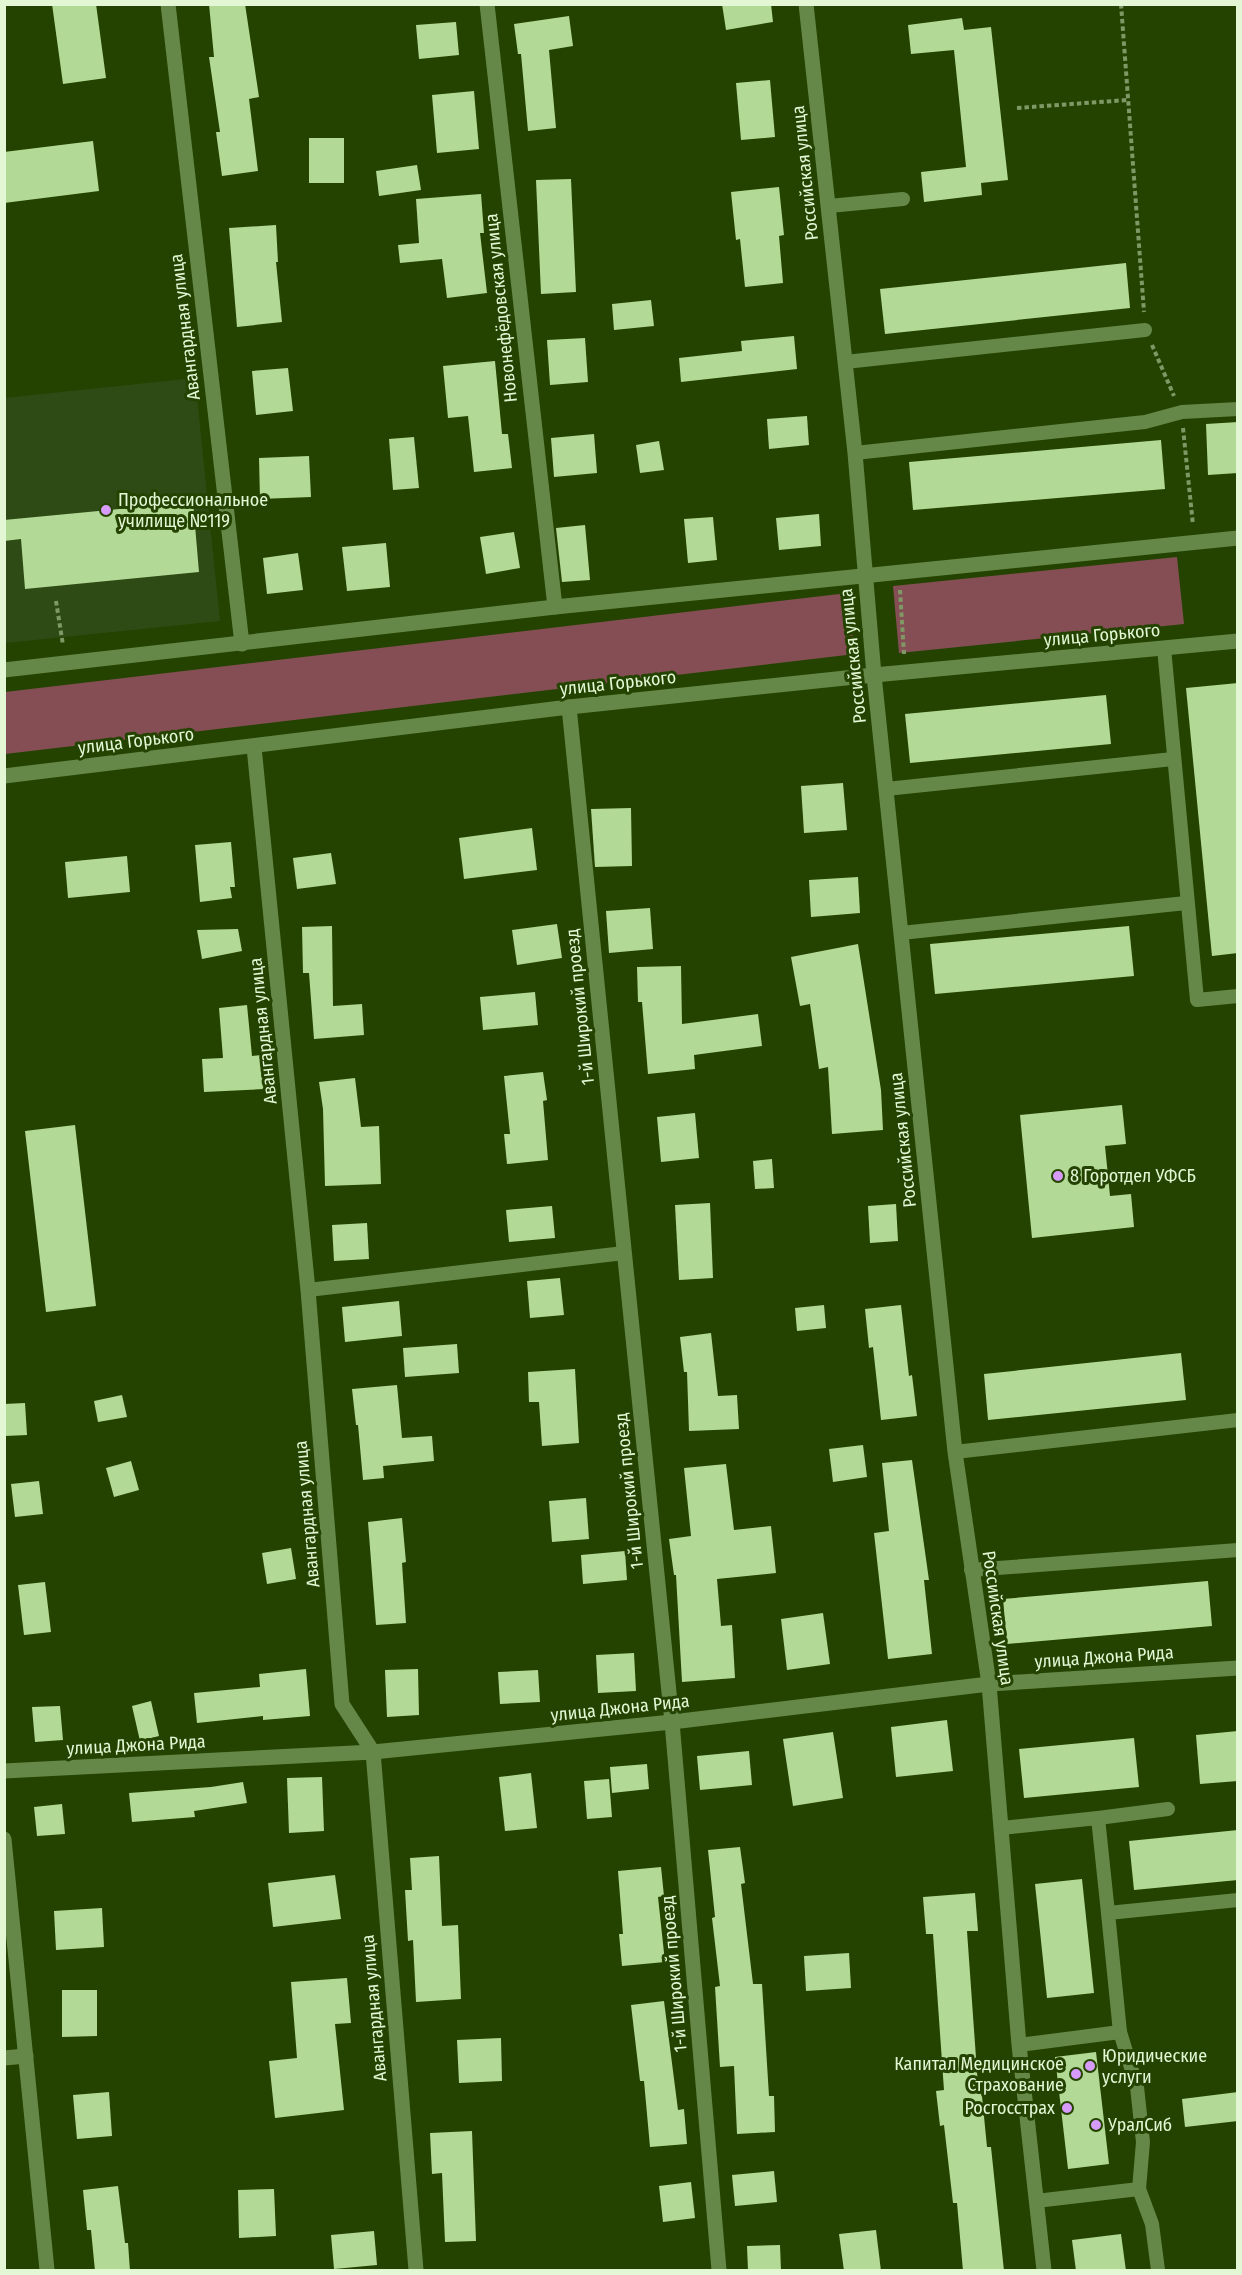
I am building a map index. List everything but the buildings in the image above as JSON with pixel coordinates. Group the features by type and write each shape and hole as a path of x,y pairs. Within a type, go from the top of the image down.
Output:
{"street":[{"name":"Авангардная улица","path":"168,4 242,644"},
{"name":"Новонефёдовская улица","path":"487,4 555,607"},
{"name":"Российская улица","path":"806,4 855,453 874,675 955,1452 989,1684 1018,2045 1044,2271"},
{"path":"4,670 555,607 1238,538"},
{"name":"улица Горького","path":"4,776 569,707 874,675 1238,641"},
{"name":"1-й Широкий проезд","path":"569,707 672,1722 719,2271"},
{"name":"Авангардная улица","path":"254,747 308,1290 342,1704 373,1752 416,2271"},
{"name":"улица Джона Рида","path":"4,1771 373,1752 672,1722 989,1684 1238,1668"},
{"path":"4,1839 47,2271"},
{"path":"4,2058 26,2056"}],"lane":[{"path":"829,206 903,199"},
{"path":"845,362 1145,330"},
{"path":"855,453 1144,422 1182,412 1238,409"},
{"path":"1164,648 1186,903 1197,1000 1238,996"},
{"path":"886,789 1173,759"},
{"path":"901,933 1186,903"},
{"path":"308,1290 624,1253"},
{"path":"955,1452 1238,1420"},
{"path":"971,1570 1238,1550"},
{"path":"1002,1828 1168,1809"},
{"path":"1098,1818 1120,2032 1137,2087 1143,2142 1139,2189 1152,2224 1158,2271"},
{"path":"1108,1913 1238,1900"},
{"path":"1018,2045 1120,2032"},
{"path":"1036,2201 1139,2189"}],"path":[{"path":"1121,4 1145,330"},
{"path":"1017,108 1127,100"},
{"path":"898,571 905,672"},
{"path":"56,601 66,663"}],"shaded area":[{"name":"Профессиональное училище №119","path":"195,378 220,621 5,643 4,398"},
{"path":"1177,557 1184,624 899,653 893,586"},
{"path":"848,593 855,654 5,754 5,692"}],"place":[{"name":"Профессиональное училище №119","path":"106,510"},
{"name":"8 Горотдел УФСБ","path":"1058,1176"},
{"name":"Юридические услуги","path":"1090,2066"},
{"name":"Капитал Медицинское Страхование","path":"1076,2074"},
{"name":"Росгосстрах","path":"1067,2108"},
{"name":"УралСиб","path":"1096,2125"}]}
